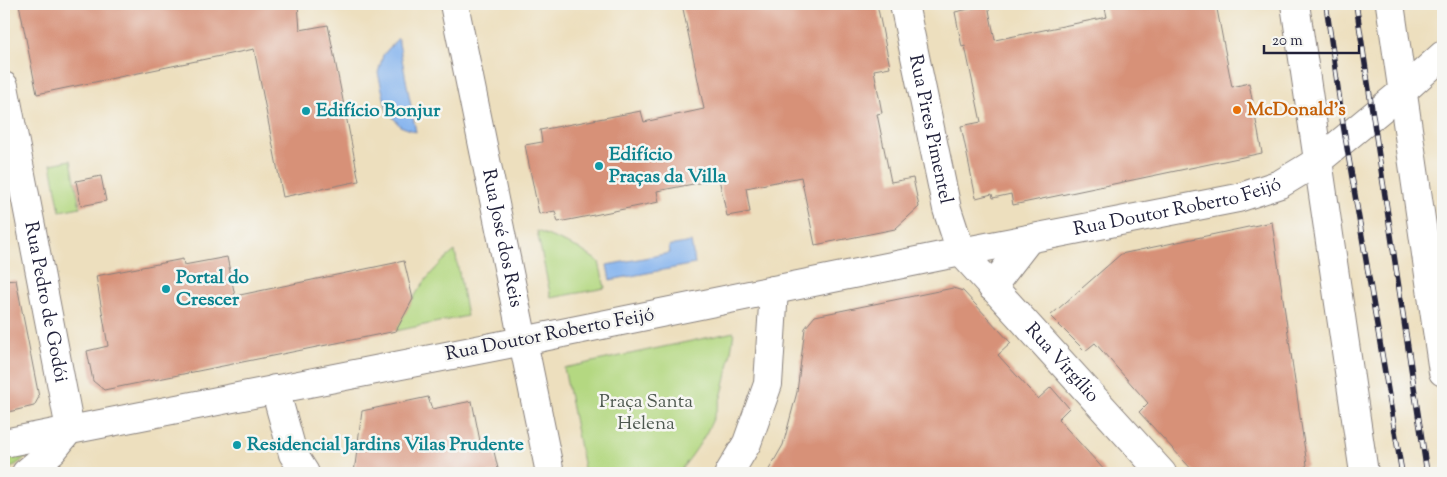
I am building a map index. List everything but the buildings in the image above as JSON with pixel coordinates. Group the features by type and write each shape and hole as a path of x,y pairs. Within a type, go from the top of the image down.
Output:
{"main road":[{"name":"Rua José dos Reis","path":"454,4 550,473"},
{"name":"Rua Pires Pimentel","path":"904,4 945,202 961,252"},
{"path":"1295,4 1364,473"},
{"path":"1390,4 1443,372"},
{"name":"Rua Doutor Roberto Feijó","path":"4,442 523,341 1238,198 1280,184 1318,162 1443,55"},
{"name":"Rua Pedro de Godói","path":"4,86 70,429"},
{"path":"992,287 1029,239"},
{"name":"Rua Virgílio","path":"961,252 1162,473"},
{"path":"729,473 747,443 768,384 774,290"},
{"path":"275,389 293,454 305,473"},
{"path":"26,473 53,450 70,429"}],"green space":[{"path":"71,160 80,207 60,211 51,164"},
{"path":"537,231 578,248 599,262 605,288 551,298"},
{"path":"455,251 467,316 396,331 420,288 436,268"},
{"name":"Praça Santa Helena","path":"734,332 727,373 718,407 702,440 678,473 585,473 564,368"},
{"path":"35,451 4,473 4,458"}],"water":[{"path":"398,38 416,132 400,126 387,110 378,73 383,55"},
{"path":"691,242 695,264 610,280 607,265 670,253 669,246"}],"railway":[{"path":"1326,4 1343,124 1402,473"},
{"path":"1356,4 1427,473"}],"place":[{"name":"McDonald's","path":"1237,110"},
{"name":"Edifício Bonjur","path":"306,111"},
{"name":"Edifício Praças da Villa","path":"599,166"},
{"name":"Portal do Crescer","path":"166,289"},
{"name":"Residencial Jardins Vilas Prudente","path":"237,445"}]}
